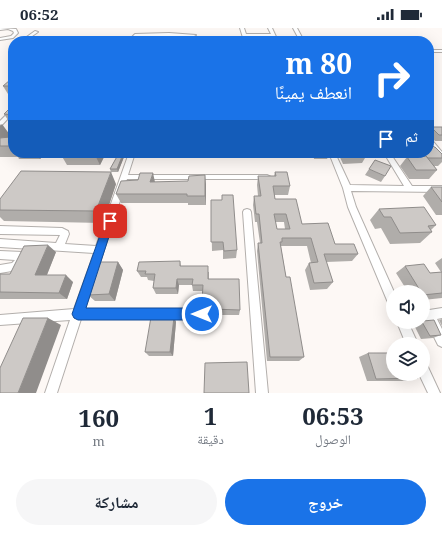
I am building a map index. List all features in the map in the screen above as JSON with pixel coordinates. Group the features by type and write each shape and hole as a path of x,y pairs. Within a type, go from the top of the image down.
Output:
{"street":[{"path":"169,35 171,28"},
{"path":"242,28 244,35 272,35 270,28"},
{"path":"0,29 15,30 16,33 13,36"},
{"path":"194,36 195,30"},
{"path":"31,36 36,32"},
{"path":"134,36 182,36"},
{"path":"0,124 8,115"},
{"path":"434,146 442,156"},
{"path":"51,393 130,158"},
{"path":"334,158 347,188 352,208 386,285"},
{"path":"390,158 410,189"},
{"path":"124,177 273,177"},
{"path":"347,188 442,189"},
{"path":"247,212 262,393"},
{"path":"0,230 62,232 65,234 59,247"},
{"path":"0,243 100,250"},
{"path":"0,269 15,267 30,245"},
{"path":"0,255 23,256"},
{"path":"430,314 442,313"},
{"path":"0,320 78,314 202,314"},
{"path":"430,322 442,342"},
{"path":"428,381 434,393"}],"building":[{"path":"8,82 8,86 3,86"},
{"path":"434,127 442,127 442,135 439,135 434,130"},
{"path":"8,137 8,146 0,146 0,138"},
{"path":"434,147 442,154 442,158 434,158"},
{"path":"116,158 121,158 117,169 110,169"},
{"path":"408,158 428,158 437,170 416,170"},
{"path":"375,160 391,166 385,176 369,169"},
{"path":"21,171 111,172 96,211 0,210 0,199"},
{"path":"275,172 287,172 290,186 273,186 275,199 296,199 302,224 328,223 335,244 354,244 358,254 324,254 333,282 314,283 309,263 318,262 311,238 282,238 282,242 280,242 286,277 290,277 304,357 270,357 258,243 262,243 259,214 256,214 254,196 261,196 258,176 276,176","holes":["274,214 286,214 290,229 277,229"]},
{"path":"140,173 153,173 150,182 188,181 189,176 205,175 205,196 187,196 187,194 116,194 121,181 138,180"},
{"path":"431,187 442,187 442,202"},
{"path":"222,195 233,195 237,250 224,251 223,242 211,242 211,200 222,200"},
{"path":"424,207 436,225 428,226 432,232 400,233 391,217 384,217 379,209"},
{"path":"48,245 35,275 66,275 59,293 0,292 0,274 10,274 24,246"},
{"path":"180,261 180,266 208,266 208,279 239,279 240,310 212,309 212,314 206,314 208,309 207,304 202,302 203,285 192,285 193,279 177,279 176,288 153,288 155,274 145,274 146,271 137,271 139,262"},
{"path":"93,262 118,262 109,294 88,295 94,276 89,276"},
{"path":"424,264 430,273 442,272 442,293 430,294 430,285 417,285 405,266"},
{"path":"151,317 174,317 170,352 145,352"},
{"path":"23,318 48,318 18,393 0,393 0,368"},
{"path":"430,320 434,320 441,335 430,336 426,329 430,329"},
{"path":"368,353 386,353 386,379 376,379"},
{"path":"247,362 249,393 204,393 205,363"}],"route":[{"path":"110,221 78,314 202,314"}]}
